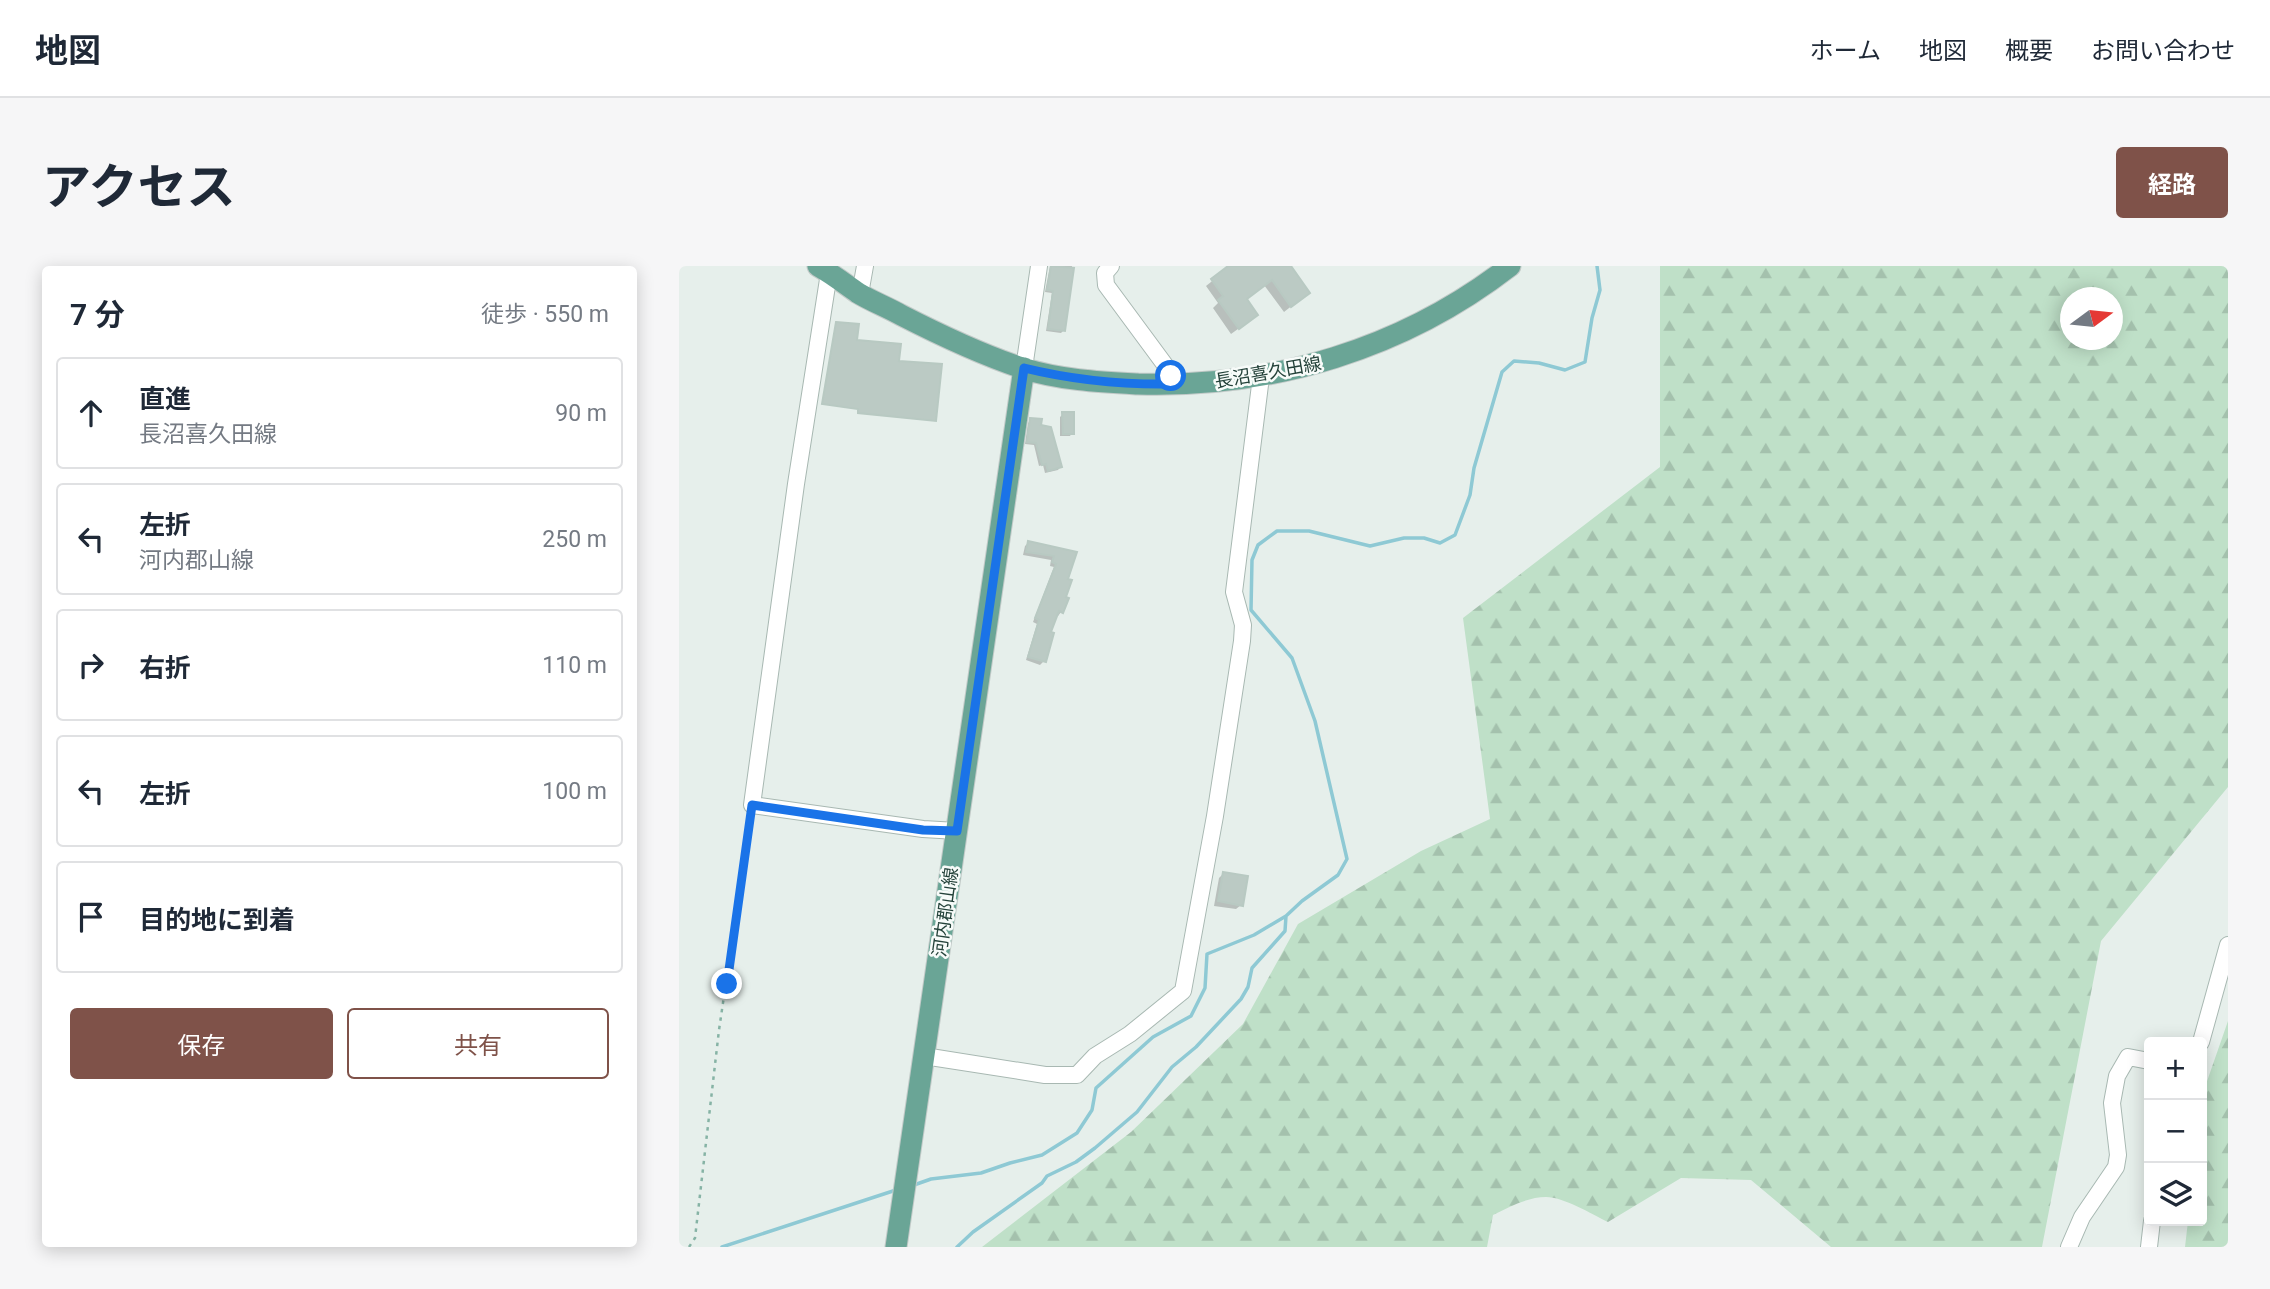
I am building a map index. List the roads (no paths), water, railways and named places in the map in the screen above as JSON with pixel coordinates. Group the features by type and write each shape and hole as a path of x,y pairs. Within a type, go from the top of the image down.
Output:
{"main road":[{"name":"長沼喜久田線","path":"824,269 860,294 940,336 1024,368 1084,380 1174,384 1229,382 1331,360 1395,336 1478,290 1510,266"},
{"name":"河内郡山線","path":"896,1247 1024,368"}],"street":[{"path":"860,294 865,266"},
{"path":"1024,368 1039,266"},
{"path":"1111,266 1105,273 1107,285 1168,369 1174,384"},
{"path":"824,269 752,805 923,830 957,831"},
{"path":"924,1056 1045,1075 1077,1075 1095,1056 1130,1034 1183,992 1215,816 1242,641 1243,625 1234,592 1261,377"},
{"path":"2202,1037 2228,945"},
{"path":"2069,1247 2083,1217 2116,1167 2118,1155 2112,1103 2117,1076 2128,1057 2144,1060"},
{"path":"2149,1247 2151,1226"}],"waterway":[{"path":"914,1185 931,1179 981,1173 1042,1155 1077,1133 1092,1110 1096,1088 1153,1037 1191,1016 1205,988 1207,954 1254,935 1286,916 1338,875 1347,859 1315,721 1292,658 1251,610 1252,560 1258,545 1277,531 1309,531 1370,546 1404,538 1424,538 1440,543 1455,535 1470,495 1474,468 1502,372 1514,361 1539,363 1565,370 1585,362 1592,318 1600,290 1597,266"},
{"path":"957,1247 973,1232 1042,1183 1047,1176 1076,1162 1095,1148 1137,1112 1172,1067 1196,1047 1241,999 1248,987 1252,968 1285,931 1286,916"},
{"path":"722,1247 896,1190"}]}
